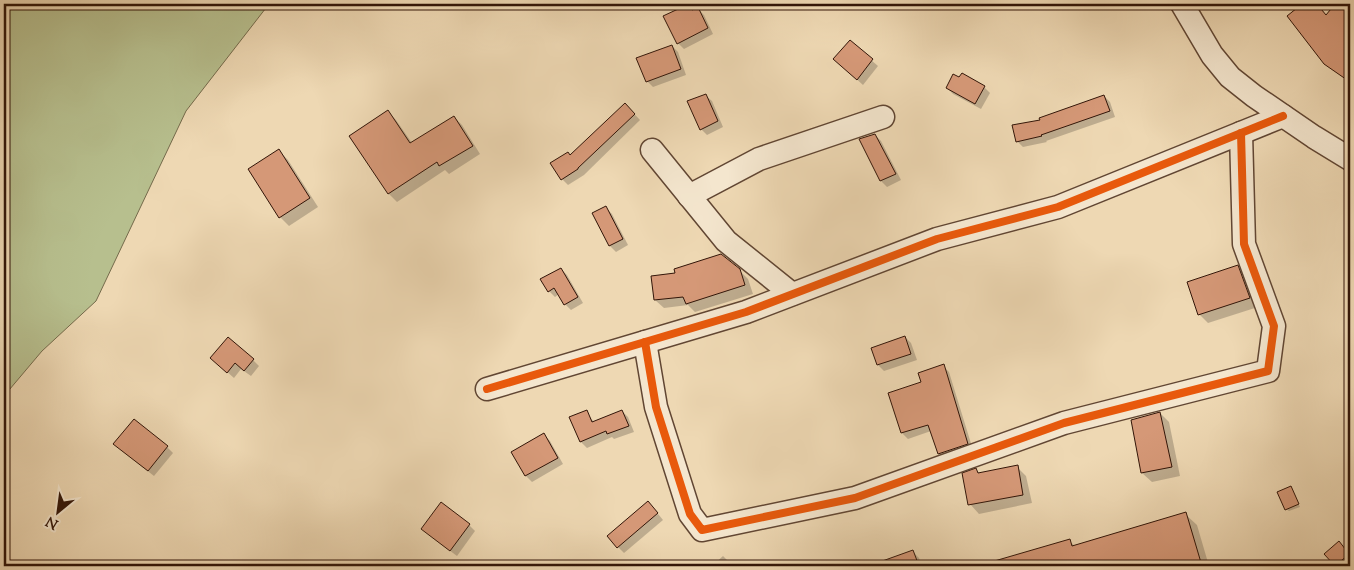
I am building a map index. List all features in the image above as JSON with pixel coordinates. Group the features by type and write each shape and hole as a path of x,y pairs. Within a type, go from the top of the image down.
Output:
{"street":[{"path":"1182,4 1207,46 1230,77 1283,116 1350,159"},
{"path":"487,389 746,312 937,238 1058,206 1283,116"},
{"path":"689,196 759,159 882,117"},
{"path":"645,342 656,407 690,514 702,530 856,498 1064,423 1268,371 1274,326 1244,244 1241,133"},
{"path":"652,150 726,241 792,294"}],"green space":[{"path":"4,4 269,4 186,111 96,301 42,351 4,396"}],"building":[{"path":"689,4 692,10 698,7 708,28 677,44 663,16"},
{"path":"1302,4 1317,4 1326,15 1335,4 1350,4 1350,82 1324,64 1287,16"},
{"path":"850,40 873,59 857,80 833,59"},
{"path":"672,45 681,69 646,82 636,58"},
{"path":"962,73 985,86 975,104 946,88 953,74 959,77"},
{"path":"706,94 718,121 700,130 687,101"},
{"path":"1104,95 1110,111 1042,136 1016,142 1012,125 1040,120 1039,118"},
{"path":"625,103 635,114 578,169 561,180 550,163 568,152 570,155"},
{"path":"388,110 410,143 454,116 473,146 439,166 437,162 388,194 349,136"},
{"path":"875,134 896,174 880,181 859,139"},
{"path":"279,149 310,198 279,218 248,169"},
{"path":"606,206 623,239 609,246 592,213"},
{"path":"721,254 740,269 745,285 686,304 683,297 654,300 651,276 675,273 674,269"},
{"path":"1238,265 1250,298 1198,315 1187,282"},
{"path":"561,268 578,297 564,305 554,288 548,292 540,279"},
{"path":"905,336 911,354 877,365 871,348"},
{"path":"228,337 254,359 244,371 235,363 227,373 210,358"},
{"path":"944,364 968,444 938,454 928,425 901,433 888,393 921,382 918,373"},
{"path":"587,410 592,422 622,410 629,426 607,434 606,431 580,442 569,417"},
{"path":"1160,412 1172,467 1141,473 1131,420"},
{"path":"134,419 168,446 148,471 113,444"},
{"path":"544,433 558,458 525,476 511,452"},
{"path":"1018,465 1023,495 968,505 962,473 976,468 978,473"},
{"path":"1291,486 1299,504 1285,510 1277,492"},
{"path":"648,501 658,513 617,548 607,536"},
{"path":"441,502 470,524 450,551 421,529"},
{"path":"1186,512 1202,566 992,566 991,562 1070,539 1072,546"},
{"path":"1339,541 1349,554 1335,566 1324,554"},
{"path":"913,550 919,566 875,566 874,564"}],"cycle path":[{"path":"487,389 746,312 937,239 1058,207 1283,116"},
{"path":"645,342 656,407 690,514 702,530 855,498 1064,423 1268,371 1274,326 1244,244 1241,133"}]}
